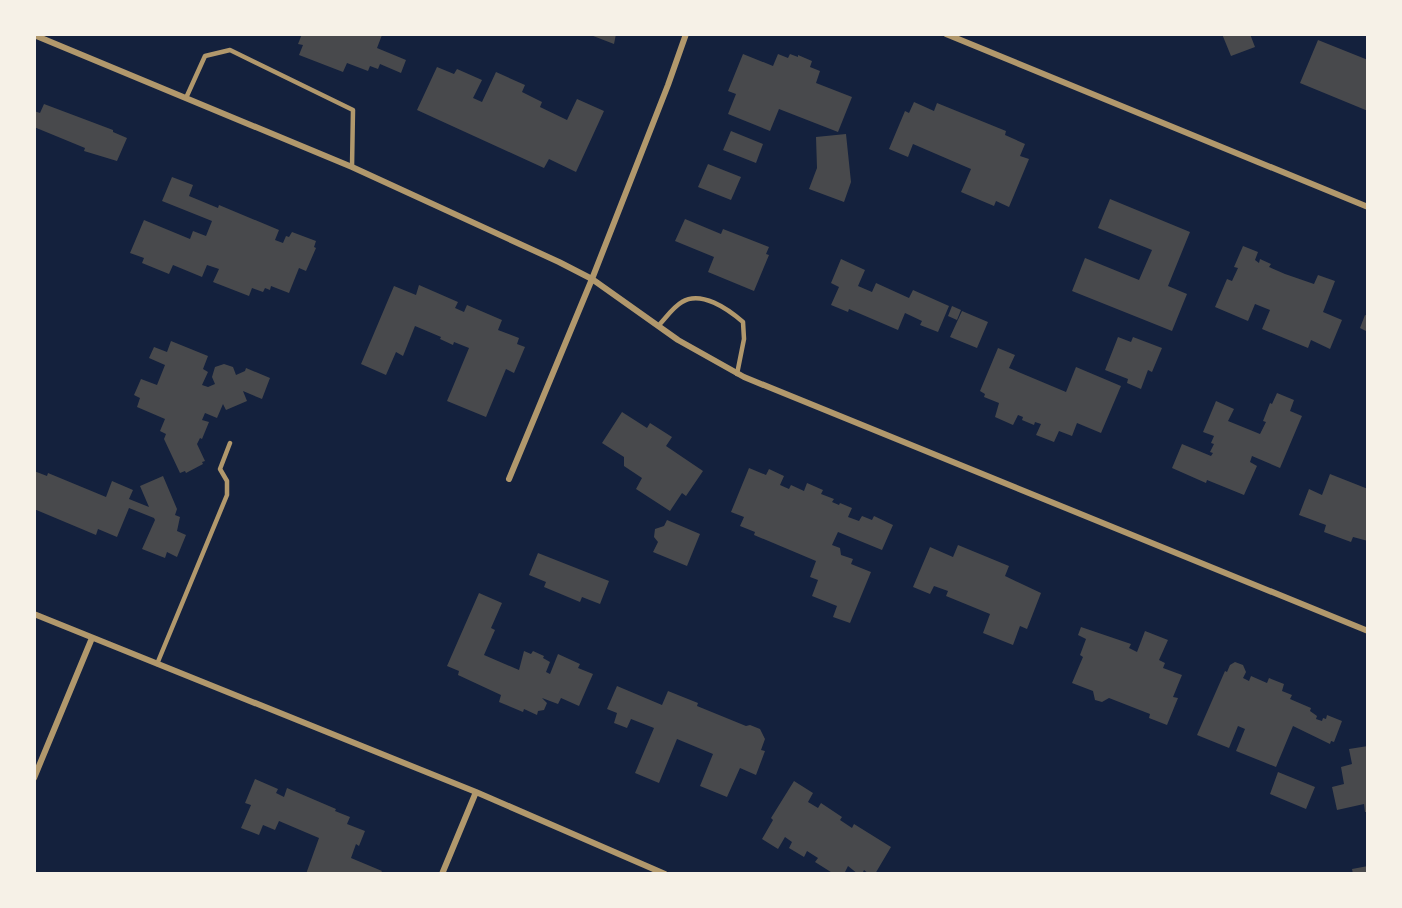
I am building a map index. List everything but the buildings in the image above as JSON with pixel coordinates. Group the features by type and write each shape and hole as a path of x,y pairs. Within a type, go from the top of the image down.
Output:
{"street":[{"path":"509,479 592,279 686,34"},
{"path":"946,34 1368,207"},
{"path":"34,35 352,167 559,262 592,279 678,340 737,374 1368,631"},
{"path":"34,614 476,792 666,873"},
{"path":"34,778 93,638"},
{"path":"442,873 476,792"}],"lane":[{"path":"186,98 206,56 231,50 353,110 352,167"},
{"path":"658,326 681,302 695,297 726,308 743,322 744,339 737,374"},
{"path":"157,664 227,495 227,482 220,469 230,443"}]}
